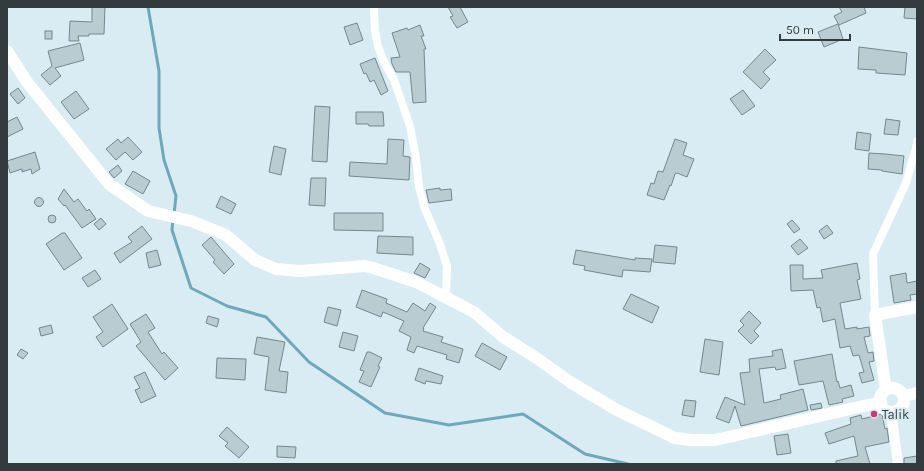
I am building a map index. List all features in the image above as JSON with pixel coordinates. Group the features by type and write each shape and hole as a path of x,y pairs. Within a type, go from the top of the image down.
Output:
{"main road":[{"path":"7,51 27,82 109,184 148,211 191,221 226,236 255,260 268,266 301,271 366,266 416,282 474,312 503,337 538,359 570,382 617,410 675,438 691,440 716,440 881,402"},
{"path":"886,390 875,314 917,307"},
{"path":"894,388 902,392 904,396 903,405 896,411 891,411 885,408 881,402 882,395 886,390 894,388"},
{"path":"904,396 917,393"}],"street":[{"path":"374,7 375,31 378,46 383,60 394,80 410,126 425,210 440,244 447,266 446,298"},
{"path":"875,314 873,254 906,183 917,140"},
{"path":"891,411 898,464"}],"building":[{"path":"92,7 105,7 104,34 78,36 79,41 69,41 70,21 92,22"},
{"path":"448,7 460,7 468,22 457,28 450,17 453,16"},
{"path":"839,7 864,7 866,13 839,25 834,16 842,12"},
{"path":"905,7 917,7 917,19 904,18"},
{"path":"357,23 363,40 350,45 344,27"},
{"path":"838,24 843,39 824,47 818,32"},
{"path":"420,25 424,36 421,36 426,49 424,49 426,102 413,103 410,72 396,72 392,64 391,58 400,57 392,33 407,28 408,30"},
{"path":"45,31 52,31 52,39 45,39"},
{"path":"80,43 84,60 55,68 61,76 50,85 41,75 52,66 48,51"},
{"path":"859,47 907,53 905,75 876,73 876,70 858,69"},
{"path":"765,49 776,60 763,72 770,79 761,89 743,72"},
{"path":"375,58 388,91 381,95 374,80 370,82 366,73 364,74 360,64"},
{"path":"18,88 25,98 18,104 10,94"},
{"path":"743,90 755,106 742,115 730,99"},
{"path":"76,91 89,109 74,119 61,102"},
{"path":"315,106 330,107 327,162 312,161"},
{"path":"356,112 383,112 384,126 356,124"},
{"path":"17,117 23,129 7,137 7,122"},
{"path":"886,119 900,121 898,135 884,134"},
{"path":"857,132 871,134 869,151 855,149"},
{"path":"128,137 142,152 133,160 125,152 116,160 106,149 118,139 121,143"},
{"path":"388,139 404,140 403,156 410,157 409,180 349,176 350,162 387,164"},
{"path":"675,139 687,143 683,155 694,159 687,177 677,173 675,174 664,200 647,195 651,183 654,184 658,171 663,172"},
{"path":"274,146 286,149 281,175 269,172"},
{"path":"35,152 40,169 32,174 31,169 22,172 22,169 10,173 7,161"},
{"path":"869,153 904,156 902,174 868,169"},
{"path":"118,165 122,171 114,178 109,172"},
{"path":"133,171 150,181 143,194 125,184"},
{"path":"311,178 326,178 325,206 309,205"},
{"path":"440,188 440,190 451,189 452,200 429,203 426,190"},
{"path":"64,189 74,202 78,199 87,211 89,209 96,219 82,228 65,205 64,206 58,199"},
{"path":"221,196 236,204 231,214 216,207"},
{"path":"37,198 41,198 43,202 41,206 37,206 35,204 35,200"},
{"path":"334,213 383,213 383,231 334,230"},
{"path":"50,215 54,215 56,219 54,223 50,223 48,221 48,217"},
{"path":"101,218 106,224 99,230 94,224"},
{"path":"792,220 800,229 794,233 787,224"},
{"path":"827,225 833,233 824,239 819,231"},
{"path":"142,226 152,239 120,263 114,253 132,242 128,237"},
{"path":"62,233 65,233 82,258 64,270 46,244"},
{"path":"378,236 413,237 413,255 377,253"},
{"path":"211,237 234,264 224,274 213,262 215,260 202,245"},
{"path":"800,239 808,248 798,255 791,246"},
{"path":"655,245 677,247 675,264 653,262"},
{"path":"157,250 161,265 149,268 146,253"},
{"path":"576,250 635,260 635,258 652,259 650,272 623,270 622,277 584,270 585,266 573,264"},
{"path":"420,263 430,269 425,278 414,273"},
{"path":"857,263 860,279 857,280 861,299 840,303 845,329 869,327 870,336 864,337 868,353 873,352 874,361 869,362 874,380 862,383 859,373 864,372 859,355 853,356 850,346 840,348 835,319 823,322 820,307 817,308 813,290 791,291 790,265 803,265 803,279 823,278 821,270"},
{"path":"95,270 101,279 88,287 82,278"},
{"path":"906,273 907,283 917,281 917,294 910,295 911,300 894,303 890,276"},
{"path":"362,290 387,299 386,303 407,312 413,303 425,311 430,303 436,307 423,328 423,331 443,337 441,342 463,349 459,363 446,359 447,355 417,346 414,353 407,350 411,337 399,331 404,321 383,312 381,317 356,307"},
{"path":"631,294 659,307 652,323 623,309"},
{"path":"112,304 128,329 103,347 96,337 103,332 93,317"},
{"path":"328,307 341,310 337,326 324,322"},
{"path":"749,311 761,323 754,331 759,336 751,344 738,331 744,325 740,321"},
{"path":"146,314 155,328 148,332 162,354 164,352 178,368 165,380 136,346 141,342 130,324"},
{"path":"208,316 219,319 217,327 206,323"},
{"path":"51,325 53,333 41,336 39,328"},
{"path":"343,332 358,336 354,351 339,347"},
{"path":"257,337 285,342 279,371 288,372 286,393 265,390 269,357 254,354"},
{"path":"705,339 723,342 719,375 700,372"},
{"path":"482,343 507,357 500,370 475,356"},
{"path":"21,349 28,353 23,359 17,355"},
{"path":"782,349 786,368 776,370 775,367 759,369 764,403 781,399 780,395 803,389 808,410 741,426 735,406 729,423 716,418 725,397 745,405 740,373 750,372 749,359 773,356 772,351"},
{"path":"367,352 382,358 378,366 380,367 371,387 359,382 364,371 360,370"},
{"path":"832,354 837,382 838,381 840,388 851,385 854,396 842,399 843,402 829,405 823,381 799,385 794,361"},
{"path":"217,358 246,359 245,380 216,378"},
{"path":"419,368 443,376 441,384 426,381 425,384 415,380"},
{"path":"145,372 156,396 141,403 135,390 140,388 134,377"},
{"path":"685,400 696,401 694,417 682,415"},
{"path":"821,403 822,408 811,410 810,405"},
{"path":"882,414 885,429 887,428 889,442 865,447 870,464 836,464 836,461 858,456 854,436 829,444 825,433 851,424 850,418 861,415 862,419"},
{"path":"227,427 249,447 239,458 225,446 228,443 219,436"},
{"path":"788,434 791,453 777,455 774,436"},
{"path":"277,446 296,447 295,458 277,457"},
{"path":"917,456 917,464 904,464 904,458"}],"waterway":[{"path":"148,7 159,71 159,128 164,160 176,196 174,214"},
{"path":"173,219 172,230 191,288 227,306 266,317 309,362 385,413 449,425 523,414 585,454 628,464"}],"place":[{"name":"Talik","path":"874,414"}]}
